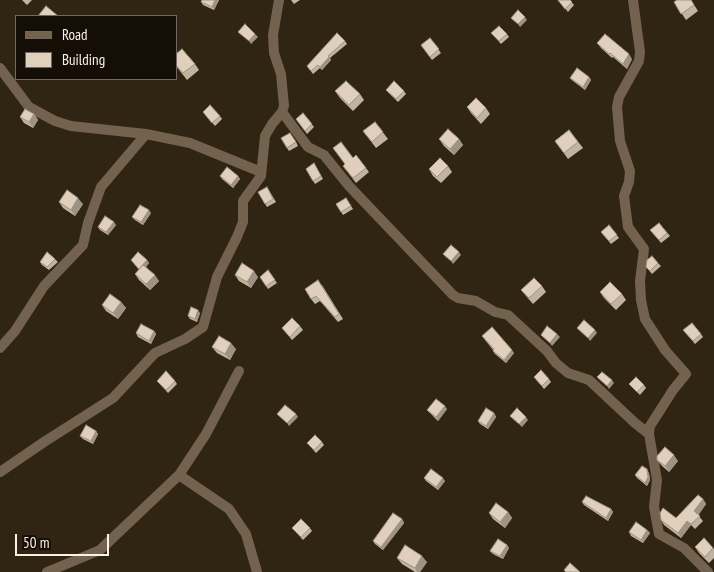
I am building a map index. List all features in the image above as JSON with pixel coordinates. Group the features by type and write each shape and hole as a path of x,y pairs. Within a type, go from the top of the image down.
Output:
{"street":[{"path":"0,472 113,398 155,353 185,339 203,327 217,277 243,222 243,201 261,176 265,136 282,112 284,106 282,74 274,53 273,35 279,0"},
{"path":"633,0 640,52 639,61 618,97 617,107 620,141 630,171 629,182 624,196 628,228 644,249 640,281 645,319 666,350 686,374 662,405 650,426 649,434 656,480 654,507 659,534 684,548 708,572"},
{"path":"0,68 29,107 55,121 72,126 146,134 190,143 261,172"},
{"path":"282,112 308,147 324,155 349,186 452,295 476,301 495,312 508,315 568,373 589,380 649,434"},
{"path":"0,348 15,331 44,286 83,245 88,223 101,187 146,134"},
{"path":"47,572 100,550 179,475 206,434 239,371"},
{"path":"179,475 229,509 246,534 257,572"}],"building":[{"path":"202,0 215,0 212,7 201,2"},
{"path":"558,0 570,0 572,2 565,9"},
{"path":"677,0 691,0 694,5 681,14 674,2"},
{"path":"46,6 57,15 39,15"},
{"path":"518,10 525,17 518,24 511,18"},
{"path":"245,24 255,34 249,41 238,32"},
{"path":"499,26 507,34 499,41 491,33"},
{"path":"337,33 345,41 328,56 320,67 318,65 311,71 307,66"},
{"path":"605,34 629,54 623,64 597,43"},
{"path":"430,38 439,49 430,57 421,45"},
{"path":"182,49 195,64 183,73 178,67 178,52"},
{"path":"577,68 589,77 583,87 570,78"},
{"path":"346,81 360,94 349,105 335,91"},
{"path":"394,81 404,91 396,99 386,90"},
{"path":"476,98 486,108 477,118 467,107"},
{"path":"210,105 220,116 212,123 203,112"},
{"path":"25,109 34,114 29,122 20,117"},
{"path":"303,113 312,124 305,131 296,119"},
{"path":"375,122 383,132 372,142 363,131"},
{"path":"448,129 459,139 450,149 439,139"},
{"path":"569,130 578,142 564,153 555,141"},
{"path":"290,133 296,142 287,148 281,138"},
{"path":"341,142 353,158 356,155 366,168 353,178 343,166 345,164 333,148"},
{"path":"440,158 448,166 437,177 429,169"},
{"path":"314,163 321,176 313,181 306,169"},
{"path":"227,167 238,176 231,185 220,176"},
{"path":"267,187 273,199 265,204 258,192"},
{"path":"67,190 78,198 71,210 59,202"},
{"path":"346,198 351,206 341,212 336,204"},
{"path":"140,205 149,210 141,222 132,217"},
{"path":"105,216 114,222 106,232 98,227"},
{"path":"659,223 667,233 659,240 650,230"},
{"path":"609,225 617,235 609,241 601,232"},
{"path":"451,245 459,252 451,261 443,254"},
{"path":"47,252 55,259 47,267 40,262"},
{"path":"138,252 147,260 139,269 131,260"},
{"path":"652,256 658,263 650,271 646,267 647,260"},
{"path":"242,263 254,271 247,282 235,275"},
{"path":"143,265 155,275 146,284 135,274"},
{"path":"268,270 275,280 266,286 260,277"},
{"path":"534,278 542,286 529,298 521,290"},
{"path":"318,280 339,314 335,317 316,296 311,299 305,289"},
{"path":"610,282 622,294 611,304 600,292"},
{"path":"110,294 121,302 113,313 102,305"},
{"path":"191,307 198,310 195,319 188,316"},
{"path":"292,318 300,326 290,337 282,328"},
{"path":"584,320 595,330 588,338 577,328"},
{"path":"692,323 701,334 693,341 683,330"},
{"path":"141,324 154,331 149,341 136,333"},
{"path":"547,326 557,334 550,343 541,335"},
{"path":"492,327 512,350 504,360 493,351 494,349 482,336"},
{"path":"219,336 231,343 225,354 212,347"},
{"path":"541,370 549,379 542,386 534,377"},
{"path":"166,371 175,381 166,390 157,381"},
{"path":"602,372 612,380 607,386 597,377"},
{"path":"636,377 644,385 637,392 629,384"},
{"path":"436,399 445,406 436,417 427,410"},
{"path":"285,405 296,414 287,423 277,414"},
{"path":"486,408 494,413 486,426 478,421"},
{"path":"517,408 526,417 519,424 510,416"},
{"path":"86,425 96,431 91,441 80,436"},
{"path":"315,435 322,442 314,450 307,443"},
{"path":"665,447 674,455 665,466 657,460 657,456"},
{"path":"642,466 647,469 648,477 645,483 635,475"},
{"path":"431,469 443,478 436,487 424,478"},
{"path":"698,495 703,499 694,511 700,516 691,524 687,521 678,533 661,520 660,513 663,508 676,518"},
{"path":"586,496 611,509 606,518 582,502"},
{"path":"496,503 508,512 500,522 489,513"},
{"path":"393,513 402,519 381,547 373,541"},
{"path":"301,519 310,528 301,537 292,528"},
{"path":"636,522 647,530 641,540 629,532"},
{"path":"704,538 713,548 705,557 695,547"},
{"path":"498,539 507,545 500,556 490,551"},
{"path":"405,545 422,556 415,568 397,558"},
{"path":"570,563 580,572 566,572 564,570"}]}
